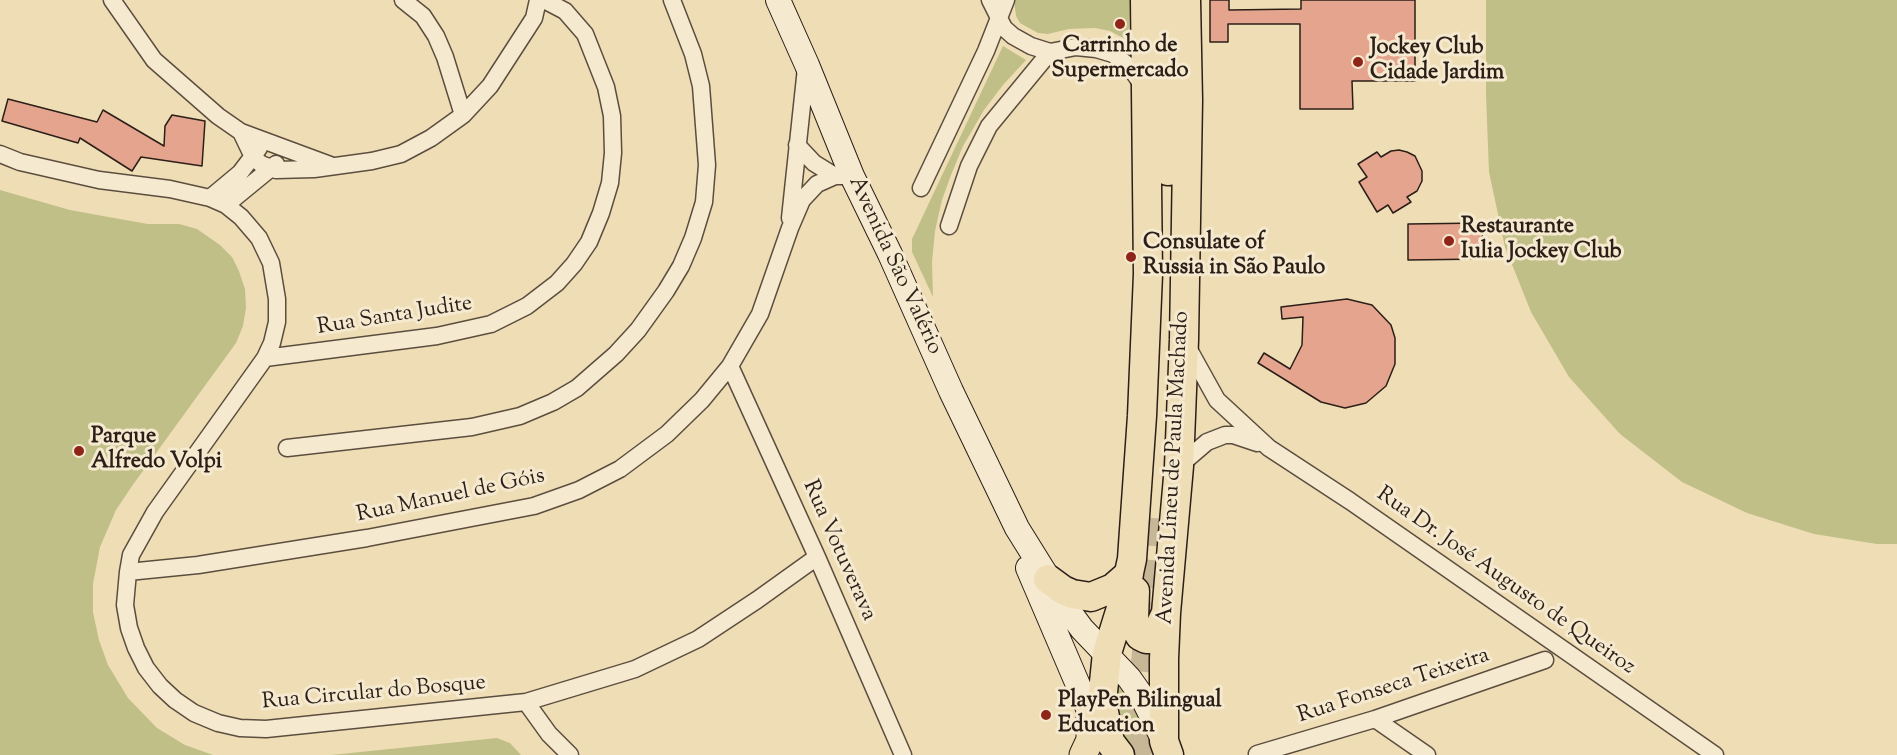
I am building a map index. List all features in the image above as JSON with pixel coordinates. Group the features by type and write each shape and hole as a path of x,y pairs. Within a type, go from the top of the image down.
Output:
{"highway":[{"name":"Avenida Lineu de Paula Machado","path":"1115,748 1102,702 1107,653 1122,605 1130,566 1142,416 1148,274 1145,0"},
{"path":"1157,515 1168,231 1166,44 1160,0"},
{"path":"1166,44 1175,0"},
{"name":"Avenida Lineu de Paula Machado","path":"1166,748 1166,613 1179,466 1184,340 1188,100 1186,0"},
{"path":"1048,579 1072,594 1091,597 1113,588 1130,566"},
{"path":"1130,566 1134,579 1134,619 1140,636 1146,639 1155,636 1166,613"}],"main road":[{"name":"Avenida São Valério","path":"778,0 807,65 843,176 890,254 951,391 1017,528 1082,629 1107,653 1141,695 1166,748"},
{"name":"Avenida São Valério","path":"1017,528 1029,572 1089,713 1115,748"},
{"path":"1083,755 1090,740 1089,713"}],"street":[{"path":"112,0 154,60 218,116 241,132 331,166"},
{"path":"403,0 423,16 436,36 463,115"},
{"path":"241,132 253,157 261,165 270,169 290,170 331,166 372,161 401,154 431,138 463,115 490,86 534,18 538,0"},
{"name":"Rua Santa Judite","path":"265,358 437,336 491,324 527,306 557,283 574,264 589,242 610,183 612,116 606,87 585,34 565,11 544,0"},
{"path":"287,448 472,427 520,416 553,402 577,388 616,354 638,330 681,266 693,238 704,202 706,183 707,155 701,86 693,54 672,0"},
{"path":"990,0 1004,28 1013,36 1031,46 1050,52 1076,47 1113,54 1129,66 1146,91"},
{"path":"921,188 986,51 1006,0"},
{"path":"949,226 969,166 988,126 1050,52"},
{"name":"Rua Manuel de Góis","path":"790,228 807,65"},
{"path":"210,198 235,177 266,141"},
{"path":"798,145 814,163 843,176"},
{"path":"226,206 279,162 284,148"},
{"name":"Rua Circular do Bosque","path":"0,154 20,162 99,180 170,189 210,198 242,217 259,238 271,263 277,299 277,322 272,343 265,358 155,512 131,555 128,572 125,605 129,628 136,648 146,668 160,686 194,713 218,723 240,728 266,729 526,702 635,669 698,639 817,556"},
{"name":"Rua Manuel de Góis","path":"128,572 198,565 366,538 534,506 579,490 620,468 667,434 702,400 730,366 760,314 802,200 817,184 843,176"},
{"path":"1184,340 1217,400 1269,448"},
{"name":"Rua Votuverava","path":"730,366 817,556 903,755"},
{"path":"1179,466 1207,442 1225,435 1244,438 1269,448"},
{"name":"Rua Dr. José Augusto de Queiroz","path":"1269,448 1365,511 1715,755"},
{"name":"Rua Fonseca Teixeira","path":"1257,754 1375,719 1545,660"},
{"path":"526,702 549,734 570,755"},
{"path":"1375,719 1427,755"}],"shaded area":[{"path":"1014,0 1130,0 1129,41 1110,31 1095,28 1069,29 1048,34 1038,33 1020,23 1016,16"},
{"path":"1486,0 1897,0 1897,544 1877,544 1814,534 1747,513 1682,482 1620,434 1569,377 1531,312 1505,247 1489,172"},
{"path":"1003,46 1026,60 984,110 963,146 951,175 935,231 932,262 933,297 912,252 912,239"},
{"name":"Parque Alfredo Volpi","path":"0,190 70,210 148,224 179,224 197,229 220,245 232,257 239,271 245,289 246,308 243,326 236,343 116,510 100,547 93,584 93,612 99,640 108,665 128,698 157,728 185,745 213,755 0,755"},
{"path":"1112,667 1138,704 1151,750 1145,755 1131,755 1122,743"},
{"path":"497,738 510,743 521,755 331,755"}],"building":[{"name":"Jockey Club Cidade Jardim","path":"1210,0 1229,0 1229,10 1301,9 1301,0 1415,0 1415,81 1352,81 1353,109 1300,109 1300,24 1228,24 1228,42 1210,42"},
{"path":"8,99 97,122 103,110 164,146 165,126 172,115 205,121 202,166 141,157 132,171 80,138 78,143 2,121"},
{"path":"1399,150 1415,156 1422,171 1422,181 1417,191 1407,197 1411,202 1393,213 1388,205 1377,212 1359,182 1367,177 1358,164 1377,152 1381,157 1391,151"},
{"path":"1482,223 1483,259 1408,260 1408,224"},
{"path":"1347,299 1372,305 1391,325 1395,338 1395,364 1386,386 1366,403 1345,408 1321,402 1258,363 1264,353 1290,369 1302,345 1303,317 1282,319 1281,307"}],"tunnel":[{"path":"1149,755 1144,737 1142,701 1157,515"}],"place":[{"name":"Carrinho de Supermercado","path":"1120,24"},
{"name":"Jockey Club Cidade Jardim","path":"1358,62"},
{"name":"Restaurante Iulia Jockey Club","path":"1449,241"},
{"name":"Consulate of Russia in São Paulo","path":"1131,257"},
{"name":"Parque Alfredo Volpi","path":"79,451"},
{"name":"PlayPen Bilingual Education","path":"1046,715"}]}
